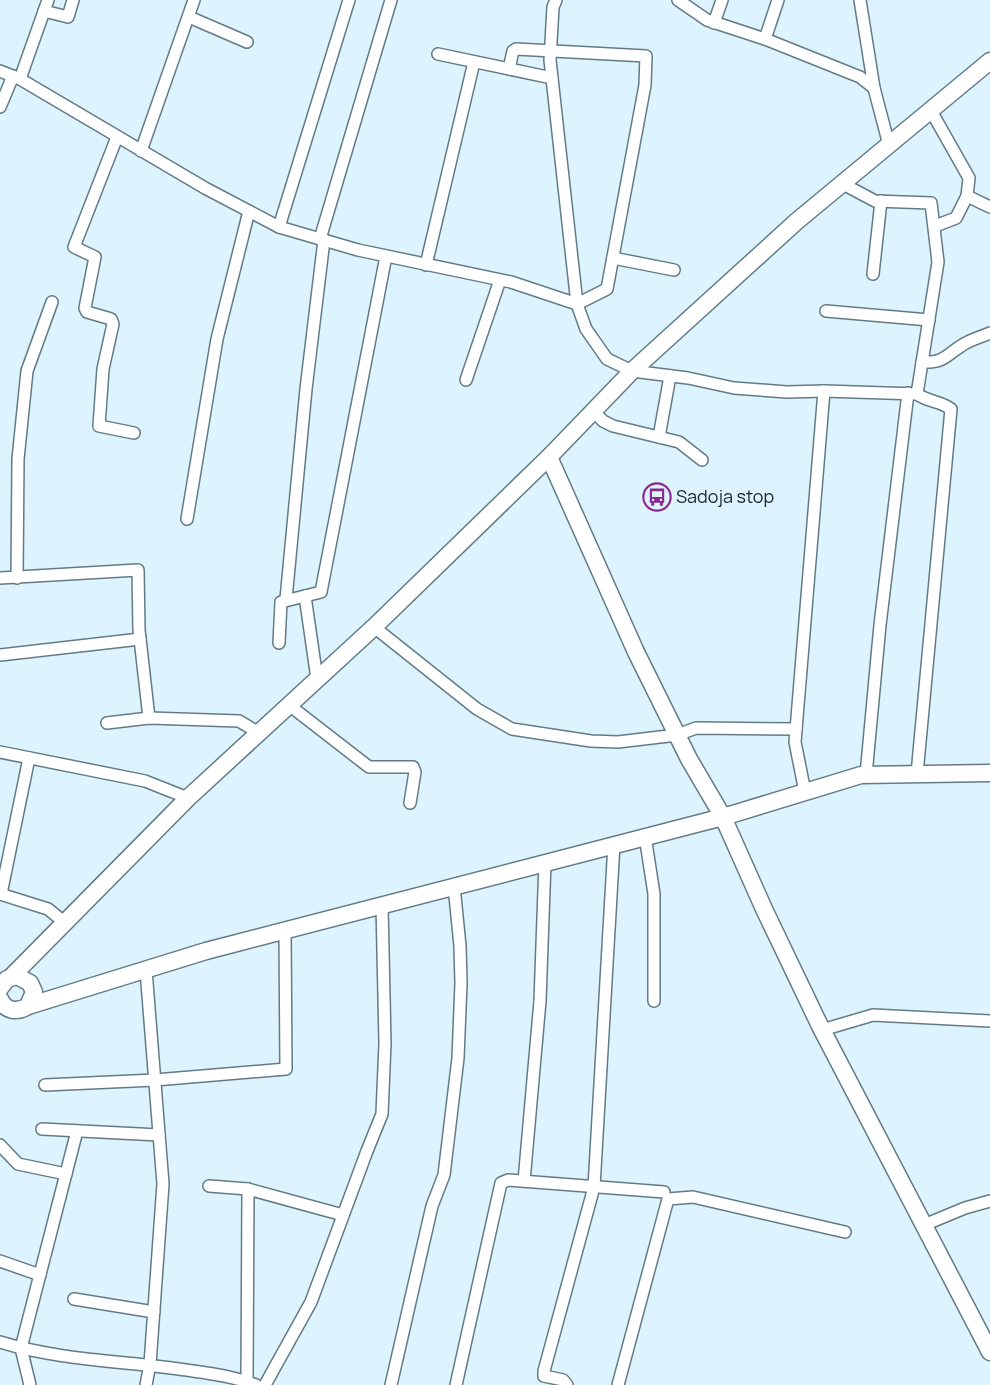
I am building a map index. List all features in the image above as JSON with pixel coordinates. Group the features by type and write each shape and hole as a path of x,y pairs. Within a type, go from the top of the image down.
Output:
{"street":[{"path":"0,107 17,77 46,5 68,17 73,0"},
{"path":"141,151 194,0"},
{"path":"279,227 349,0"},
{"path":"286,600 322,240 391,0"},
{"path":"556,0 553,7 550,52 577,304 586,329 608,358 632,371 734,388 787,392 824,391 913,394 951,408 917,774"},
{"path":"678,0 706,20 765,39 860,77 874,88"},
{"path":"714,23 722,0"},
{"path":"765,39 778,0"},
{"path":"860,0 874,88 889,146"},
{"path":"188,17 247,42"},
{"path":"0,71 17,77 141,151 279,227 386,256 500,280 577,304 607,289 645,85 646,56 516,49 513,51 509,69"},
{"path":"438,54 552,78"},
{"path":"3,993 64,922 188,798 374,627 549,457 632,371 797,221 990,61"},
{"path":"426,264 474,62"},
{"path":"930,109 969,178 968,196 956,218 935,226"},
{"path":"117,136 74,247 95,256 85,308 87,312 111,319 113,324 103,370 99,426 134,433"},
{"path":"843,184 875,201 931,203 938,262 922,362 913,394 880,625 866,775"},
{"path":"968,196 990,207"},
{"path":"873,274 881,201"},
{"path":"187,519 217,340 248,211"},
{"path":"279,643 281,602 321,592 386,256"},
{"path":"613,258 674,270"},
{"path":"466,380 500,280"},
{"path":"17,578 18,459 27,371 52,302"},
{"path":"826,311 929,320"},
{"path":"922,362 935,363 944,360 961,345 990,333"},
{"path":"659,438 670,376"},
{"path":"805,792 795,742 824,391"},
{"path":"593,411 603,421 613,426 679,442 702,460"},
{"path":"549,457 636,652 677,735 723,817 764,909 822,1030 990,1352"},
{"path":"0,578 138,570 140,639 149,718"},
{"path":"305,596 318,679"},
{"path":"374,627 477,709 512,729 592,741 618,742 677,735 696,728 796,729"},
{"path":"0,654 140,639"},
{"path":"290,705 369,767 413,767 415,772 410,803"},
{"path":"106,723 149,718 239,721 259,733"},
{"path":"0,752 145,781 188,798"},
{"path":"29,758 0,894 48,909 64,922"},
{"path":"3,993 19,1011 28,1006 146,970 285,930 723,817 866,775 990,773"},
{"path":"645,836 654,894 654,1001"},
{"path":"567,1385 563,1380 544,1376 544,1371 594,1186 614,844"},
{"path":"524,1181 540,1001 545,862"},
{"path":"392,1385 432,1206 444,1175 458,1058 460,1002 460,946 454,886"},
{"path":"265,1385 311,1302 382,1114 384,1102 382,905"},
{"path":"45,1084 155,1080 286,1068 285,930"},
{"path":"146,970 163,1184 150,1364 146,1385"},
{"path":"3,993 22,977 30,983 34,992 28,1006"},
{"path":"822,1030 873,1015 990,1021"},
{"path":"42,1129 159,1135"},
{"path":"30,1385 21,1348 77,1131"},
{"path":"0,1145 18,1164 66,1174"},
{"path":"456,1385 500,1187 504,1181 664,1192"},
{"path":"208,1186 248,1189 343,1215"},
{"path":"0,1342 21,1348 150,1364 238,1378 251,1383 248,1189"},
{"path":"618,1385 668,1199 693,1197 845,1232"},
{"path":"924,1225 965,1208 990,1201"},
{"path":"0,1261 40,1274"},
{"path":"74,1299 154,1312"}],"place":[{"name":"Sadoja stop","path":"657,497"}]}
